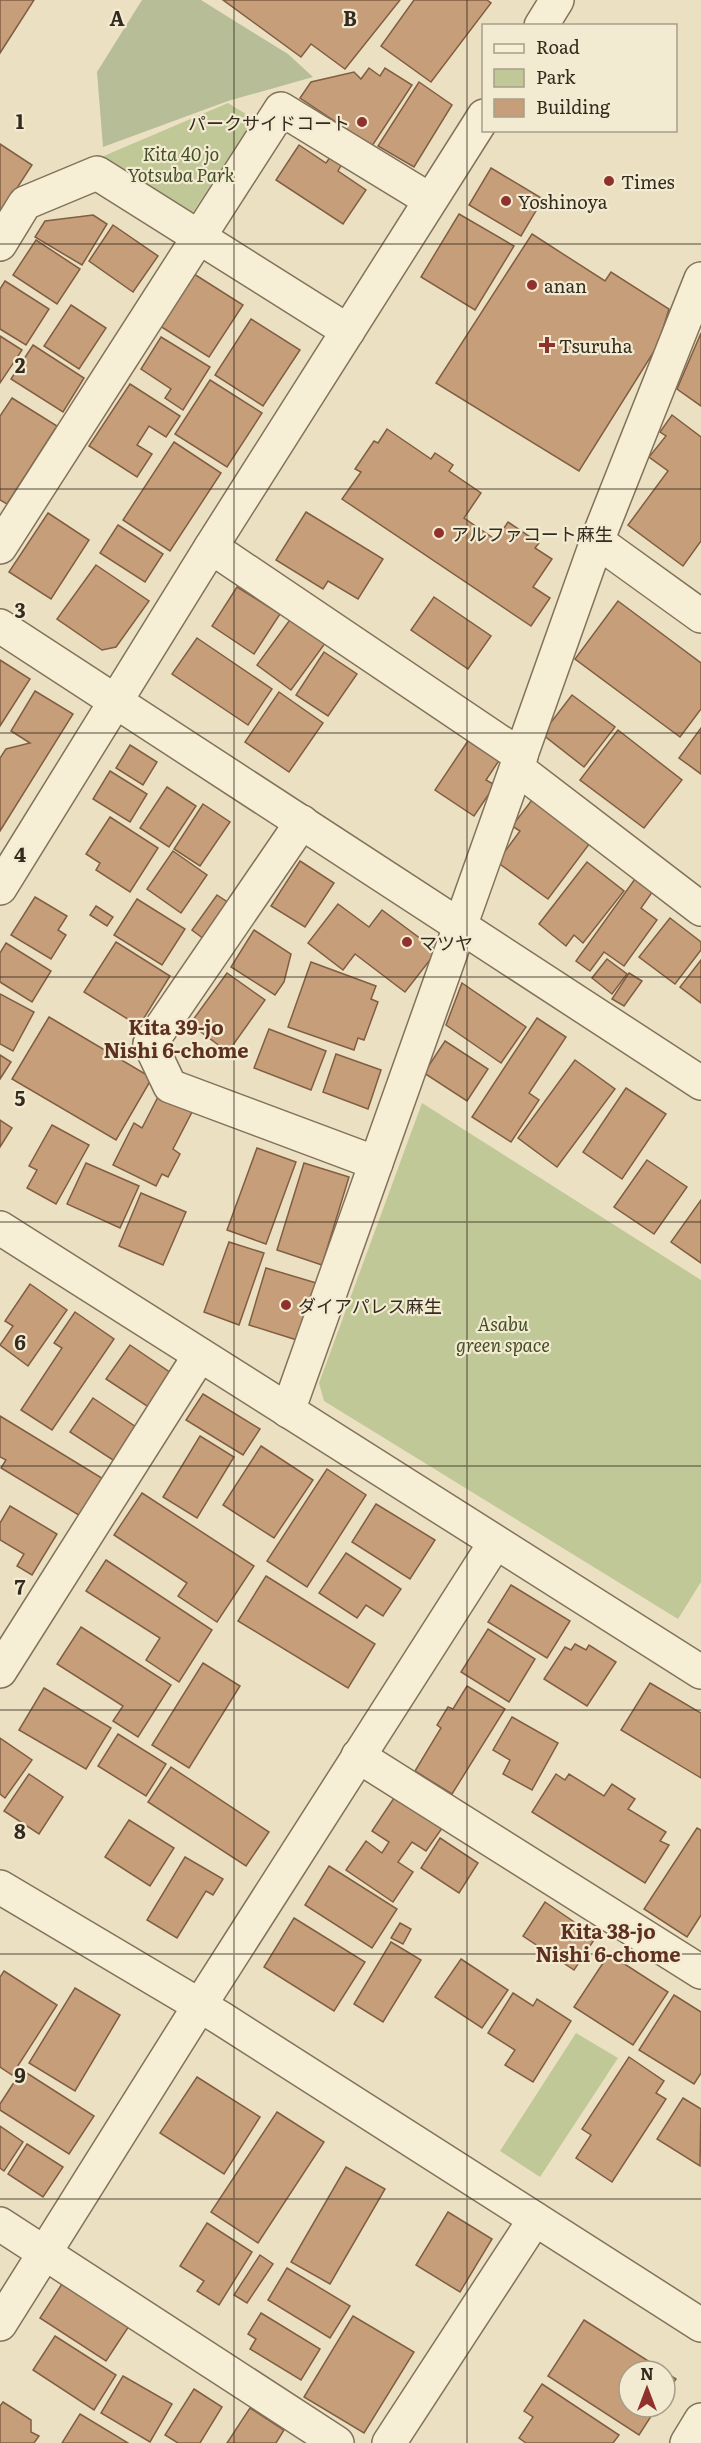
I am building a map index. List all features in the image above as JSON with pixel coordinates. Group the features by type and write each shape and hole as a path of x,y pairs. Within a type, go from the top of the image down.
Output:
{"street":[{"path":"542,24 557,0"},
{"path":"0,547 281,109 430,200"},
{"path":"0,888 211,547 482,118"},
{"path":"0,244 25,204 97,173 348,331"},
{"path":"288,1411 597,541 701,279"},
{"path":"597,541 701,616"},
{"path":"211,547 519,762 701,909"},
{"path":"0,626 701,1083"},
{"path":"302,822 150,1044 170,1086 376,1163"},
{"path":"0,1228 701,1672"},
{"path":"0,1671 200,1355"},
{"path":"0,2324 200,2005 495,1543"},
{"path":"358,1756 701,1972"},
{"path":"0,1887 200,2005 701,2325"},
{"path":"389,2443 536,2219"},
{"path":"0,2224 337,2443"},
{"path":"687,2443 701,2420"}],"green space":[{"path":"142,0 201,0 288,54 313,77 228,101 103,147 97,72"},
{"name":"Kita 40 jo Yotsuba Park","path":"228,103 254,119 191,215 99,158"},
{"name":"Asabu green space","path":"422,1103 701,1280 701,1582 678,1619 324,1401 319,1383"},
{"path":"576,2033 618,2058 540,2177 500,2151"}],"building":[{"path":"0,0 34,0 0,53"},
{"path":"223,0 400,0 345,69 311,44 301,57"},
{"path":"414,0 487,0 491,3 431,82 381,46"},
{"name":"パークサイドコート","path":"369,68 380,76 385,68 412,85 372,146 300,98 311,82 354,72 361,79"},
{"path":"419,82 452,105 414,167 378,146"},
{"path":"0,144 32,165 0,214"},
{"path":"299,145 326,163 331,156 342,164 338,171 366,190 343,224 276,180"},
{"path":"491,168 543,199 521,236 469,205"},
{"path":"459,214 514,246 475,310 421,277"},
{"path":"93,215 107,224 82,265 35,237 45,221"},
{"path":"113,225 158,256 133,292 89,261"},
{"path":"532,234 605,281 611,272 669,309 658,345 579,471 436,383"},
{"path":"36,240 80,269 57,304 13,275"},
{"path":"194,274 243,305 209,357 160,326"},
{"path":"5,281 49,309 26,345 0,329 0,289"},
{"path":"71,305 106,328 79,369 44,346"},
{"path":"251,319 300,350 263,406 215,375"},
{"path":"701,333 701,406 677,389"},
{"path":"0,336 22,350 0,383"},
{"path":"161,337 210,367 183,410 165,398 171,389 141,369"},
{"path":"33,345 84,378 63,412 11,379"},
{"path":"210,380 262,413 227,467 175,434"},
{"path":"130,384 180,416 166,437 149,426 137,445 152,454 137,477 89,446"},
{"path":"12,398 57,426 7,504 0,500 0,416"},
{"path":"672,415 701,437 701,541 683,566 628,525 668,471 649,457 666,436 660,432"},
{"name":"アルファコート麻生","path":"387,429 431,459 435,453 453,465 449,471 481,493 464,518 496,540 508,522 539,543 535,548 552,559 533,587 550,598 531,626 342,499 361,472 355,469 374,441 378,443"},
{"path":"174,442 221,473 170,551 123,520"},
{"path":"306,512 383,559 358,599 328,581 323,589 276,560"},
{"path":"48,513 89,540 51,599 9,572"},
{"path":"118,525 163,554 145,582 100,553"},
{"path":"96,565 149,601 116,647 102,650 57,619"},
{"path":"237,587 280,614 254,654 212,626"},
{"path":"434,597 491,636 468,669 411,630"},
{"path":"618,601 701,663 701,709 680,737 575,659"},
{"path":"292,617 326,642 291,690 257,665"},
{"path":"197,638 272,689 248,725 172,674"},
{"path":"324,652 357,674 328,716 296,695"},
{"path":"0,660 30,679 0,726"},
{"path":"35,691 73,714 0,831 0,758 6,749 30,743 11,731"},
{"path":"279,692 323,723 289,772 245,742"},
{"path":"572,695 615,727 584,767 542,734"},
{"path":"701,728 701,774 679,758"},
{"path":"618,730 682,780 644,828 580,780"},
{"path":"474,732 500,759 486,780 495,785 474,816 435,790"},
{"path":"130,745 157,762 143,785 116,768"},
{"path":"110,771 147,794 130,822 93,799"},
{"path":"167,787 196,806 169,847 140,828"},
{"path":"532,800 590,843 548,899 497,862 520,831 512,826"},
{"path":"203,804 230,822 200,866 174,849"},
{"path":"110,817 158,848 130,892 96,870 100,863 86,854"},
{"path":"173,851 207,875 181,913 147,889"},
{"path":"300,861 334,883 305,927 271,906"},
{"path":"587,862 624,891 583,943 574,935 566,946 539,924"},
{"path":"635,879 653,891 641,908 657,920 624,966 604,952 590,971 576,961"},
{"path":"217,895 229,903 204,939 192,930"},
{"path":"35,897 67,916 58,930 66,935 51,959 11,935"},
{"path":"137,899 185,929 162,965 114,935"},
{"path":"338,904 369,927 382,910 437,951 405,992 355,954 343,970 308,943"},
{"path":"96,906 113,917 107,926 90,915"},
{"path":"670,918 701,942 701,950 675,984 639,957"},
{"path":"254,930 291,954 284,982 275,995 231,967"},
{"path":"116,942 170,976 139,1026 84,992"},
{"path":"6,943 51,971 32,1002 0,982 0,953"},
{"path":"607,959 627,974 612,994 592,978"},
{"path":"701,960 701,1003 680,987"},
{"path":"311,962 376,986 371,999 378,1002 364,1040 358,1038 354,1050 288,1027"},
{"path":"227,973 265,1000 228,1052 190,1024"},
{"path":"629,973 642,981 624,1006 612,999"},
{"path":"462,983 526,1027 501,1063 446,1025"},
{"path":"0,994 34,1012 13,1051 0,1044"},
{"path":"49,1017 152,1078 116,1140 12,1079"},
{"path":"537,1018 566,1037 529,1093 539,1100 511,1142 472,1117"},
{"path":"269,1029 326,1051 311,1090 254,1068"},
{"path":"445,1041 488,1069 467,1101 424,1073"},
{"path":"336,1054 381,1070 368,1109 323,1092"},
{"path":"0,1055 11,1062 0,1079"},
{"path":"575,1060 615,1089 557,1167 518,1138"},
{"path":"626,1088 666,1114 622,1179 583,1152"},
{"path":"159,1095 192,1112 173,1149 180,1154 168,1177 162,1174 156,1186 113,1165 134,1123 142,1128"},
{"path":"0,1120 12,1128 0,1147"},
{"path":"52,1125 89,1145 56,1204 27,1188 37,1170 29,1166"},
{"path":"257,1148 296,1162 266,1244 227,1230"},
{"path":"647,1160 687,1187 654,1234 614,1207"},
{"path":"86,1163 139,1186 120,1228 67,1204"},
{"path":"304,1163 349,1177 322,1265 277,1250"},
{"path":"141,1193 186,1212 163,1265 119,1246"},
{"path":"701,1200 701,1263 671,1242"},
{"path":"229,1242 264,1253 239,1325 204,1312"},
{"name":"ダイアパレス麻生","path":"266,1268 323,1285 297,1340 249,1325"},
{"path":"30,1284 67,1310 28,1366 0,1345 13,1326 5,1321"},
{"path":"75,1312 114,1339 52,1430 21,1410 62,1348 54,1343"},
{"path":"130,1345 174,1375 150,1408 106,1379"},
{"path":"203,1394 260,1429 243,1455 186,1420"},
{"path":"93,1398 139,1429 116,1462 70,1432"},
{"path":"0,1416 105,1480 82,1517 1,1468 6,1460 0,1457"},
{"path":"200,1436 234,1457 197,1518 163,1497"},
{"path":"261,1446 313,1480 274,1538 223,1505"},
{"path":"327,1469 366,1495 307,1587 267,1561"},
{"path":"142,1493 254,1566 217,1622 178,1596 187,1583 114,1535"},
{"path":"376,1504 435,1540 410,1579 352,1542"},
{"path":"10,1506 57,1534 32,1575 17,1566 24,1554 0,1540 0,1523"},
{"path":"346,1553 401,1589 383,1616 366,1605 357,1618 319,1593"},
{"path":"106,1560 212,1630 179,1682 146,1660 160,1638 86,1591"},
{"path":"266,1576 375,1644 348,1688 238,1621"},
{"path":"511,1585 570,1621 547,1658 488,1622"},
{"path":"81,1627 171,1685 138,1737 113,1721 123,1706 57,1664"},
{"path":"488,1629 535,1659 509,1702 461,1672"},
{"path":"575,1644 586,1650 589,1645 616,1662 587,1706 544,1679 565,1647 571,1650"},
{"path":"203,1663 240,1686 189,1768 152,1745"},
{"path":"650,1683 701,1713 701,1778 621,1730"},
{"path":"467,1686 505,1709 452,1794 415,1771 441,1728 437,1725 448,1707 453,1709"},
{"path":"44,1688 111,1728 86,1769 19,1730"},
{"path":"512,1717 558,1743 532,1790 503,1774 510,1760 493,1750"},
{"path":"118,1734 166,1764 146,1796 98,1766"},
{"path":"0,1738 32,1760 5,1798 0,1794"},
{"path":"171,1767 269,1832 246,1866 148,1802"},
{"path":"29,1774 63,1797 39,1834 4,1811"},
{"path":"556,1774 565,1780 569,1774 604,1796 612,1784 635,1799 628,1809 666,1832 660,1841 669,1845 645,1883 532,1812"},
{"path":"398,1792 445,1824 426,1851 412,1842 398,1862 413,1872 393,1902 346,1870 366,1841 382,1853 389,1842 372,1831"},
{"path":"129,1820 174,1848 150,1886 105,1857"},
{"path":"697,1828 701,1830 701,1915 687,1937 644,1909"},
{"path":"440,1838 478,1863 459,1893 421,1868"},
{"path":"185,1857 223,1879 213,1895 206,1891 177,1938 147,1920"},
{"path":"329,1866 397,1909 372,1948 305,1905"},
{"path":"545,1902 596,1937 574,1970 523,1936"},
{"path":"294,1918 365,1962 334,2011 264,1967"},
{"path":"400,1923 411,1929 403,1944 391,1938"},
{"path":"391,1942 421,1960 383,2022 354,2004"},
{"path":"609,1954 668,1992 633,2045 574,2007"},
{"path":"461,1959 508,1990 482,2028 435,1997"},
{"path":"4,1971 57,2005 12,2075 0,2067 0,1977"},
{"path":"75,1988 120,2015 75,2091 29,2063"},
{"path":"513,1993 533,2006 537,1999 571,2021 533,2082 505,2065 515,2050 488,2033"},
{"path":"674,1995 701,2012 701,2073 694,2084 639,2050"},
{"path":"629,2057 664,2081 656,2093 666,2099 612,2182 576,2158 591,2135 582,2129"},
{"path":"22,2070 94,2116 69,2154 0,2110 0,2104"},
{"path":"197,2077 260,2117 224,2174 160,2133"},
{"path":"683,2098 701,2109 700,2166 657,2139"},
{"path":"277,2112 324,2142 258,2243 211,2212"},
{"path":"0,2126 23,2142 4,2171 0,2168"},
{"path":"27,2144 63,2167 43,2197 8,2174"},
{"path":"346,2167 385,2189 330,2284 291,2262"},
{"path":"448,2212 492,2239 460,2292 416,2265"},
{"path":"207,2223 252,2252 219,2305 197,2291 204,2281 180,2266"},
{"path":"260,2255 273,2264 247,2303 234,2295"},
{"path":"287,2268 350,2306 330,2338 268,2300"},
{"path":"62,2284 129,2326 106,2361 40,2318"},
{"path":"261,2313 320,2349 301,2380 250,2349 256,2339 248,2334"},
{"path":"353,2316 414,2352 364,2433 304,2397"},
{"path":"584,2320 645,2359 617,2359 617,2419 649,2419 639,2435 548,2376"},
{"path":"55,2336 116,2375 94,2410 33,2370"},
{"path":"123,2376 172,2404 150,2442 101,2413"},
{"path":"542,2384 619,2435 613,2443 526,2443 519,2438 533,2417 524,2411"},
{"path":"194,2389 222,2407 200,2443 178,2443 165,2435"},
{"path":"3,2402 31,2420 31,2432 39,2436 34,2443 0,2443 0,2406"},
{"path":"250,2408 284,2430 276,2443 227,2443"},
{"path":"80,2414 128,2443 62,2443"}],"place":[{"name":"パークサイドコート","path":"362,122"},
{"name":"Times","path":"609,181"},
{"name":"Yoshinoya","path":"506,201"},
{"name":"anan","path":"532,285"},
{"name":"Tsuruha","path":"547,345"},
{"name":"アルファコート麻生","path":"439,533"},
{"name":"マツヤ","path":"407,942"},
{"name":"ダイアパレス麻生","path":"286,1305"}],"district":[{"name":"Kita 39-jo Nishi 6-chome","path":"176,1038"},
{"name":"Kita 38-jo Nishi 6-chome","path":"608,1942"}]}
